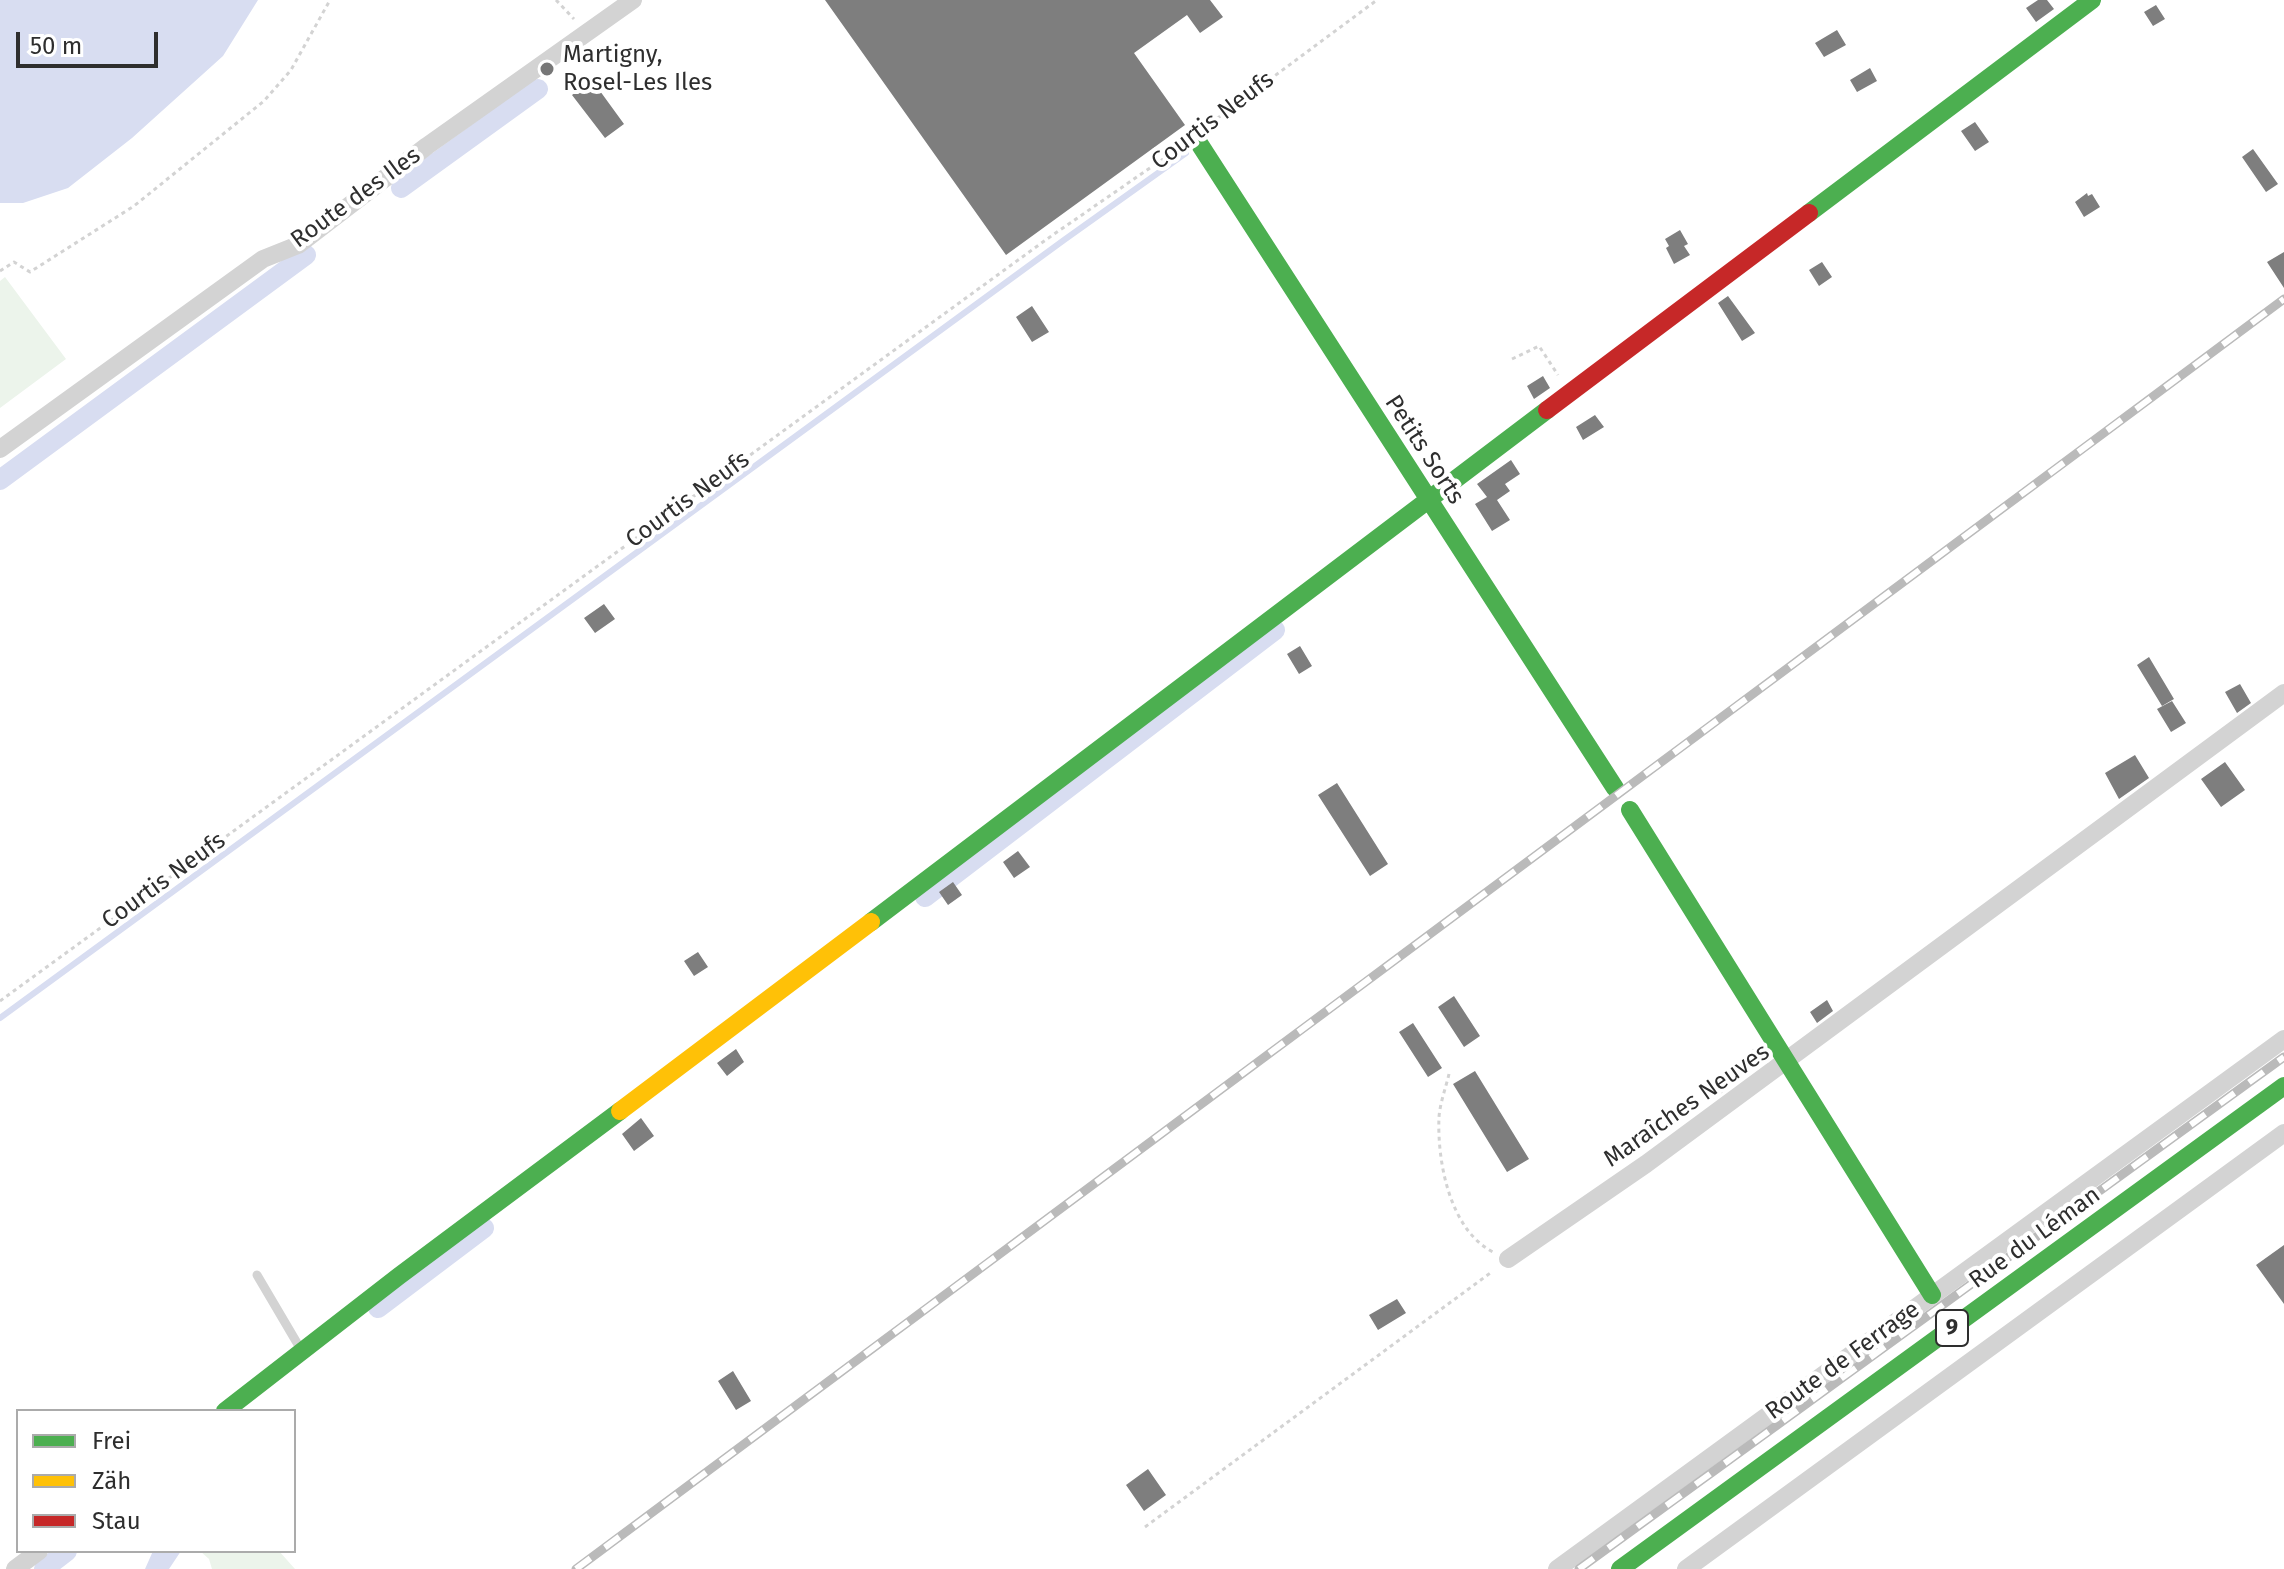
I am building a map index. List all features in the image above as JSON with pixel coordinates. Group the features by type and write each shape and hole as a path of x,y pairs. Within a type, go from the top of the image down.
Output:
{"street":[{"name":"Route des Iles","path":"0,449 263,259 298,245 427,146 633,0"},
{"path":"228,1409 399,1276 762,1006 2085,2"},
{"name":"Petits Sorts","path":"1195,137 1615,788"},
{"path":"1630,810 1786,1060 2284,693"},
{"name":"Route de Ferrage","path":"1557,1569 2284,1039"},
{"name":"Maraîches Neuves","path":"1508,1259 1646,1164 1786,1060 1932,1295"},
{"name":"Rue du Léman","path":"1620,1569 2284,1086"},
{"path":"1686,1569 2284,1133"},
{"path":"15,1569 36,1553"}],"lane":[{"path":"257,1275 303,1352"}],"path":[{"path":"0,271 14,262 30,272 134,206 198,156 277,89 330,0"},
{"path":"556,0 588,33"},
{"name":"Courtis Neufs","path":"0,1001 1017,261 1195,137 1377,0"},
{"path":"1512,359 1539,346 1570,393"},
{"path":"1145,1527 1508,1259 1479,1245 1457,1216 1443,1167 1439,1116 1449,1074"}],"shaded area":[{"path":"5,277 66,359 0,408 0,281"},
{"path":"202,1553 281,1553 295,1569 212,1569 209,1559"}],"water":[{"path":"0,0 258,0 223,56 132,138 68,188 23,203 0,203"},
{"path":"152,1553 180,1553 169,1569 145,1569"}],"building":[{"path":"825,0 1210,0 1223,17 1200,33 1187,15 1134,53 1185,125 1006,255"},
{"path":"2038,0 2047,0 2054,9 2036,22 2026,8"},
{"path":"2156,5 2165,19 2153,26 2144,12"},
{"path":"1837,30 1846,45 1824,57 1815,43"},
{"path":"1870,68 1877,81 1857,92 1850,80"},
{"path":"592,80 624,124 605,138 572,95"},
{"path":"1975,122 1989,142 1975,151 1961,131"},
{"path":"2253,149 2278,184 2266,192 2242,157"},
{"path":"2087,193 2088,196 2092,194 2100,207 2084,217 2075,202"},
{"path":"1680,230 1690,255 1674,264 1665,239"},
{"path":"2284,252 2284,288 2267,262"},
{"path":"1822,262 1832,277 1819,286 1809,270"},
{"path":"1728,296 1755,333 1742,341 1718,303"},
{"path":"1032,306 1049,332 1032,342 1016,317"},
{"path":"1543,376 1550,388 1534,399 1527,386"},
{"path":"1595,415 1604,427 1583,440 1576,427"},
{"path":"1511,460 1520,474 1505,484 1510,491 1497,500 1510,520 1492,531 1475,504 1487,497 1477,484"},
{"path":"604,604 615,619 595,633 584,618"},
{"path":"1300,646 1312,666 1299,674 1287,654"},
{"path":"2149,657 2174,699 2162,706 2137,665"},
{"path":"2240,684 2251,703 2237,713 2225,692"},
{"path":"2172,701 2186,723 2171,732 2157,709"},
{"path":"2135,755 2149,778 2119,799 2105,773"},
{"path":"2225,762 2245,790 2221,807 2201,779"},
{"path":"1337,783 1388,864 1370,876 1318,795"},
{"path":"1018,851 1030,867 1014,878 1003,862"},
{"path":"953,882 962,895 948,905 939,892"},
{"path":"698,952 708,967 694,976 684,961"},
{"path":"1454,996 1480,1036 1464,1047 1438,1007"},
{"path":"1827,1000 1833,1011 1817,1023 1810,1012"},
{"path":"1413,1023 1442,1068 1428,1077 1399,1032"},
{"path":"1758,1046 1766,1058 1749,1070 1741,1058"},
{"path":"736,1049 744,1062 727,1076 717,1063"},
{"path":"1475,1071 1529,1159 1507,1172 1453,1084"},
{"path":"1718,1077 1726,1090 1713,1099 1705,1085"},
{"path":"641,1118 654,1136 634,1151 622,1134"},
{"path":"2284,1245 2284,1304 2256,1265"},
{"path":"1397,1299 1406,1313 1378,1330 1369,1315"},
{"path":"733,1371 751,1401 736,1410 718,1381"},
{"path":"1148,1469 1166,1495 1144,1511 1126,1485"}],"waterway":[{"path":"401,188 538,89"},
{"path":"0,1018 1186,153"},
{"path":"0,480 306,255"},
{"path":"925,897 1275,630"},
{"path":"378,1308 484,1228"},
{"path":"44,1569 64,1553"}],"railway":[{"path":"576,1569 2284,299"},
{"path":"1579,1569 2284,1057"}],"traffic: fast":[{"path":"1809,213 2092,0"},
{"path":"1195,137 1615,788"},
{"path":"871,922 1547,410"},
{"path":"1630,810 1932,1295"},
{"path":"1620,1569 2284,1086"},
{"path":"228,1409 620,1111"}],"traffic: slow":[{"path":"620,1111 871,922"}],"traffic: jam":[{"path":"1547,410 1809,213"}],"place":[{"name":"Martigny, Rosel-Les Iles","path":"547,69"}]}
